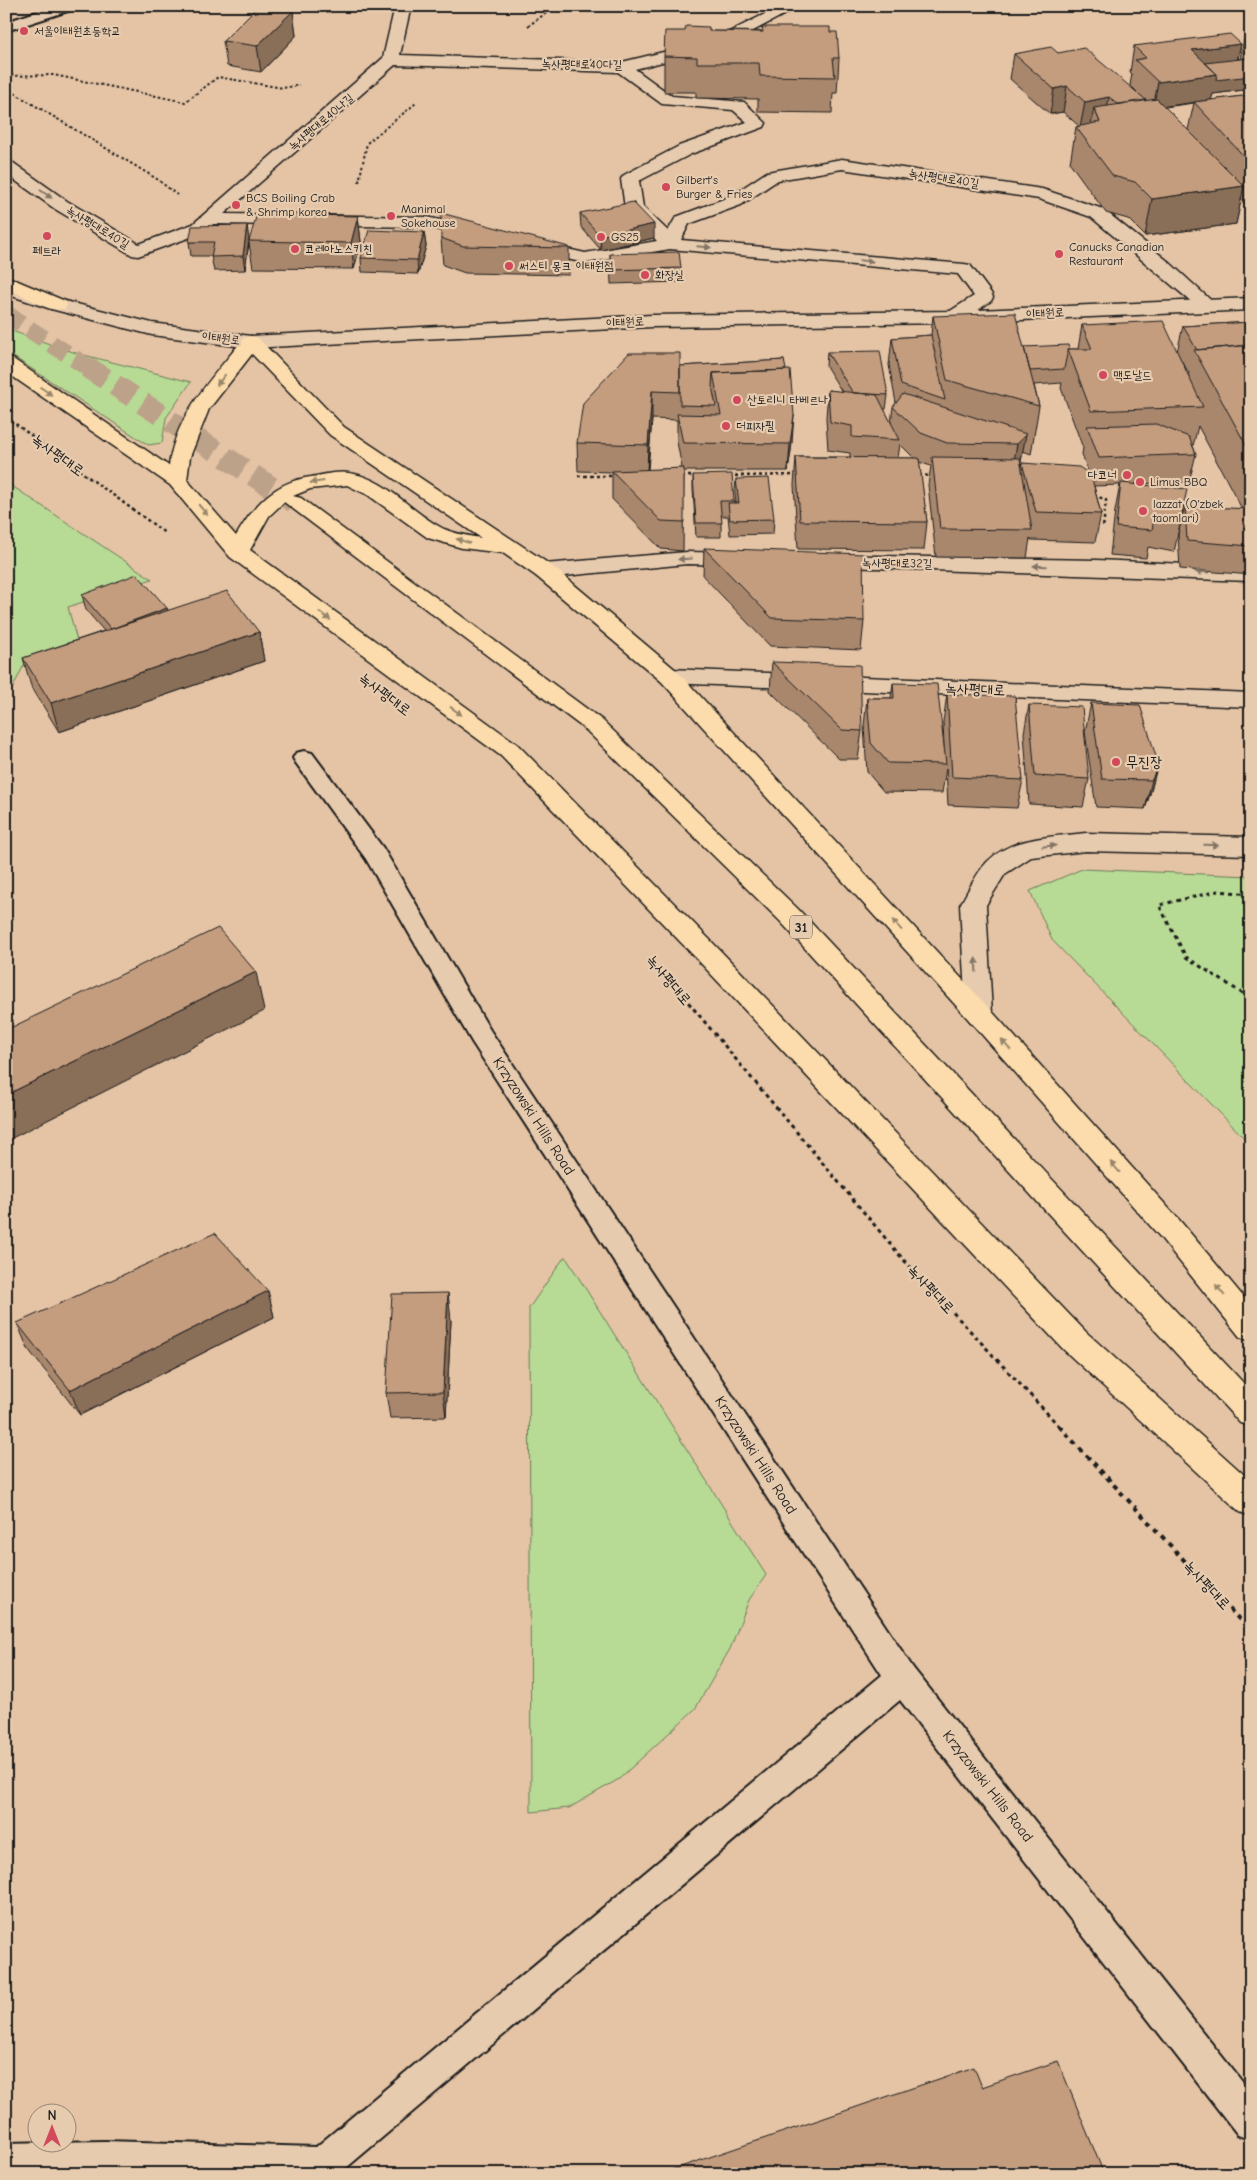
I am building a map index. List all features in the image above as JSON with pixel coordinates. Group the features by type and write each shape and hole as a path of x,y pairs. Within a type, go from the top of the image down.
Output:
{"main road":[{"path":"6,281 58,305"},
{"path":"177,481 180,457 199,408 251,342 337,431 544,571 669,676 978,1014 1171,1230 1251,1328"},
{"path":"6,363 177,481 238,552 509,750 704,950 1075,1341 1251,1502"},
{"path":"238,552 255,518 278,495 311,482 352,479 397,505 436,533 474,545 511,547"},
{"name":"31","path":"294,502 594,725 789,914 1251,1413"}],"street":[{"path":"391,60 403,6"},
{"name":"녹사평대로40다길","path":"391,60 622,67 719,43 793,6"},
{"name":"녹사평대로40나길","path":"208,219 391,60"},
{"path":"622,67 668,101 738,106 758,123 685,150 630,179 634,208 670,244"},
{"name":"녹사평대로40길","path":"670,244 682,221 734,201 773,176 842,164 1042,194 1097,214 1163,266 1207,306"},
{"name":"녹사평대로40길","path":"6,166 61,205 138,251 199,228 208,219"},
{"path":"208,219 426,222 491,236"},
{"path":"519,243 585,258 670,244 964,269 984,297 954,317"},
{"name":"이태원로","path":"6,288 58,305 152,328 251,342 652,321 954,317 1251,304"},
{"path":"544,571 687,558 756,560"},
{"name":"녹사평대로32길","path":"804,561 1097,567 1251,574"},
{"name":"녹사평대로","path":"669,676 1251,700"},
{"path":"978,1014 974,905 996,868 1025,848 1086,842 1251,846"}],"lane":[{"path":"6,27 69,6"},
{"name":"Krzyzowski Hills Road","path":"304,758 375,854 481,1036 902,1678 1251,2122"},
{"path":"6,2161 104,2158 322,2165 902,1678"}],"path":[{"path":"6,76 54,75 185,102 218,76 283,88 302,85"},
{"path":"6,88 157,179"},
{"path":"351,222 368,143 416,103"},
{"name":"녹사평대로","path":"6,417 170,537"},
{"path":"911,475 940,477"},
{"path":"578,476 618,476"},
{"path":"676,476 696,476"},
{"path":"725,476 804,476"},
{"path":"1089,493 1106,500 1097,567"},
{"path":"1251,894 1218,891 1159,905 1186,957 1251,999"},
{"name":"녹사평대로","path":"672,984 902,1258 1251,1632"}],"green space":[{"path":"6,329 76,353 191,382 166,418 162,443 148,445 6,352"},
{"path":"6,482 152,579 68,607 80,652 24,665 6,701"},
{"path":"1082,869 1251,876 1251,1145 1052,940 1030,891"},
{"path":"565,1256 766,1575 749,1600 730,1649 695,1709 619,1779 569,1808 531,1812 529,1308"}],"building":[{"path":"258,6 293,11 257,46 223,41"},
{"path":"686,26 709,27 709,31 763,32 762,27 830,27 830,32 837,32 839,58 833,58 835,77 760,76 759,63 697,63 697,57 664,56 665,31 685,31"},
{"path":"1251,33 1251,39 1245,34"},
{"path":"1230,34 1241,44 1192,50 1217,74 1158,82 1135,60 1146,58 1134,46"},
{"path":"1051,47 1058,53 1084,48 1146,100 1118,104 1109,97 1085,102 1067,86 1054,89 1014,54"},
{"path":"1251,59 1251,76 1216,80 1217,74 1205,63"},
{"path":"1251,95 1251,164 1194,102"},
{"path":"1157,99 1244,186 1152,199 1135,182 1113,176 1076,127 1100,122 1094,108"},
{"path":"633,202 654,224 600,236 580,213"},
{"path":"441,213 569,248 463,246 441,238"},
{"path":"257,214 358,216 351,243 249,241"},
{"path":"247,225 243,256 211,257 214,242 189,242 192,226"},
{"path":"369,230 424,232 417,260 361,258"},
{"path":"679,252 681,268 611,270 610,254"},
{"path":"1015,313 1039,406 947,380 933,316"},
{"path":"1163,321 1203,407 1091,411 1068,349 1092,349 1082,325"},
{"path":"1251,322 1251,345 1197,350 1183,326"},
{"path":"931,335 945,400 901,385 892,338"},
{"path":"1068,345 1069,349 1064,369 1030,371 1024,347"},
{"path":"1251,345 1251,454 1194,350"},
{"path":"880,351 888,395 853,393 827,352"},
{"path":"629,353 680,353 680,392 652,391 648,445 577,443 583,403"},
{"path":"784,360 786,370 713,373 712,386 716,406 680,405 680,366"},
{"path":"790,370 794,415 790,444 683,443 677,414 721,415 713,373"},
{"path":"828,390 877,395 900,440 852,437 852,426 830,422"},
{"path":"903,394 1026,434 1017,444 947,443 921,433 893,407"},
{"path":"1156,424 1189,437 1196,454 1099,458 1087,426"},
{"path":"796,457 919,458 927,522 800,521"},
{"path":"932,457 1020,458 1032,530 940,529"},
{"path":"1022,463 1079,467 1091,475 1101,514 1036,512"},
{"path":"684,468 684,522 661,521 612,471"},
{"path":"732,474 734,501 720,501 722,523 696,523 693,475"},
{"path":"769,478 774,519 730,520 728,503 739,503 736,479"},
{"path":"1121,483 1187,489 1180,524 1154,519 1152,530 1116,527"},
{"path":"1185,506 1251,509 1251,546 1187,541"},
{"path":"704,548 863,554 864,621 772,618"},
{"path":"137,574 167,608 111,629 82,595"},
{"path":"227,591 259,632 51,703 23,658"},
{"path":"772,662 860,665 862,731 842,730"},
{"path":"893,683 937,684 946,764 888,763 871,743 867,698 894,698"},
{"path":"947,694 1015,696 1023,780 952,777"},
{"path":"1091,703 1140,705 1158,763 1152,780 1102,779"},
{"path":"1029,705 1082,707 1089,779 1035,776"},
{"path":"218,928 256,972 6,1095 6,1030"},
{"path":"215,1233 268,1291 70,1390 17,1323"},
{"path":"448,1293 443,1392 386,1393 392,1294"},
{"path":"1058,2061 1104,2174 660,2174 974,2067 982,2087"}],"tunnel":[{"path":"6,314 89,368"},
{"path":"87,367 294,502"}],"place":[{"name":"서울이태원초등학교","path":"24,31"},
{"name":"Gilbert's Burger & Fries","path":"666,187"},
{"name":"BCS Boiling Crab & Shrimp korea","path":"236,205"},
{"name":"Manimal Sokehouse","path":"391,216"},
{"name":"페트라","path":"47,236"},
{"name":"GS25","path":"601,237"},
{"name":"코레아노스키친","path":"295,249"},
{"name":"Canucks Canadian Restaurant","path":"1059,254"},
{"name":"써스티 몽크 이태원점","path":"509,266"},
{"name":"화장실","path":"645,275"},
{"name":"맥도날드","path":"1103,375"},
{"name":"산토리니 타베르나","path":"737,400"},
{"name":"더피자필","path":"726,426"},
{"name":"다코너","path":"1127,475"},
{"name":"Limus BBQ","path":"1140,482"},
{"name":"lazzat (O'zbek taomlari)","path":"1143,511"},
{"name":"무진장","path":"1116,762"}]}
